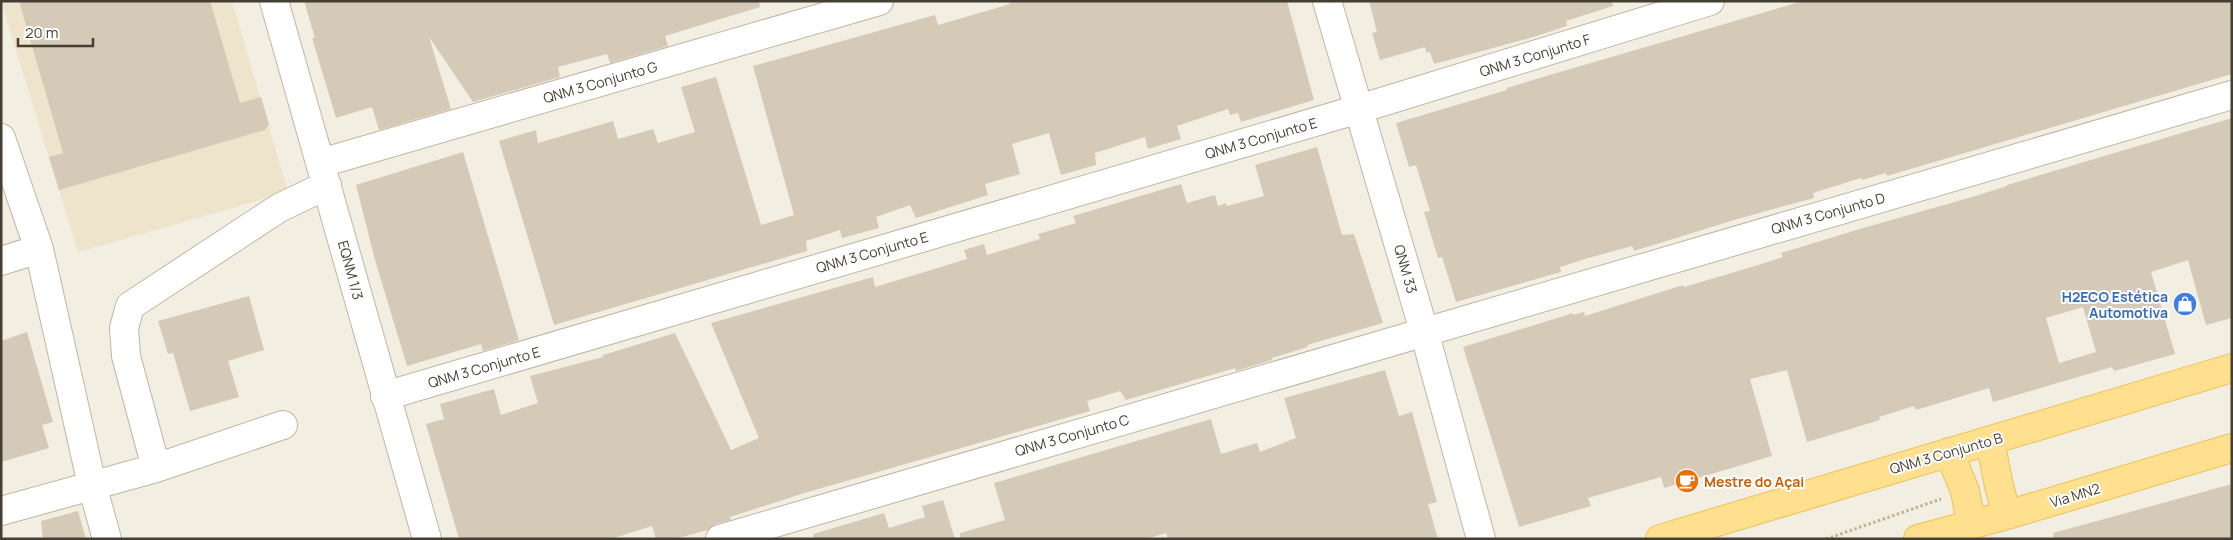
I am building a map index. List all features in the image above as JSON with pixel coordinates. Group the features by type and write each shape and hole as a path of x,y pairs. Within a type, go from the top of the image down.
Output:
{"main road":[{"name":"QNM 3 Conjunto B","path":"1660,539 2232,368"},
{"path":"1990,440 2007,515"},
{"name":"Via MN2","path":"1918,539 1971,523 2007,515 2232,448"},
{"path":"1949,452 1965,491 1971,523"}],"street":[{"name":"EQNM 1/3","path":"274,1 427,539"},
{"name":"QNM 3 Conjunto G","path":"156,468 126,356 124,328 130,306 279,208 324,174 879,1"},
{"name":"QNM 33","path":"1327,1 1424,331 1481,539"},
{"name":"QNM 3 Conjunto F","path":"1359,109 1710,1"},
{"name":"QNM 3 Conjunto D","path":"1424,331 2232,95"},
{"name":"QNM 3 Conjunto E","path":"385,396 1359,109"},
{"path":"1,138 39,249 92,485 107,539"},
{"path":"1,260 39,249"},
{"name":"QNM 3 Conjunto C","path":"720,539 1424,331"},
{"path":"1,511 156,468 283,425"}],"path":[{"path":"1826,539 1965,491"}],"shaded area":[{"path":"1,1 232,1 288,192 78,252"}],"building":[{"path":"19,1 210,1 240,103 261,97 269,124 265,130 59,190 49,157 63,153"},
{"path":"304,1 759,1 760,7 665,36 668,46 610,63 607,54 558,67 560,77 473,102 429,37 451,109 379,130 372,107 336,118 312,38 315,38"},
{"path":"1009,1 1287,1 1314,100 1241,122 1238,113 1230,115 1228,109 1177,126 1181,139 1148,149 1145,137 1095,153 1096,165 1061,175 1049,133 1012,144 1020,174 985,184 988,195 916,218 910,205 876,217 879,228 842,238 840,230 806,241 807,251 554,325 499,141 536,130 538,143 613,121 618,139 653,129 658,143 695,132 681,87 716,77 761,225 794,215 753,66 935,15 938,25 1010,4"},
{"path":"1369,1 1612,1 1613,6 1566,21 1567,26 1530,38 1434,64 1430,52 1427,53 1425,47 1380,60 1372,33 1377,32"},
{"path":"1803,1 2232,1 2232,74 1887,176 1886,173 1862,180 1861,178 1813,193 1814,198 1634,251 1632,246 1585,259 1560,267 1561,272 1456,302 1442,257 1438,258 1424,212 1430,211 1416,165 1409,167 1396,123 1507,90 1507,88 1543,77"},
{"path":"2232,118 2232,318 2206,325 2188,260 2151,272 2175,354 2114,371 2112,367 1993,402 1989,388 1916,410 1914,406 1879,417 1880,420 1807,442 1787,370 1750,379 1772,456 1664,488 1661,477 1588,498 1591,506 1519,527 1463,347 1573,313 1573,315 1584,312 1585,316 1683,285 1684,287 1755,266 1783,257 1781,253","holes":["2083,307 2096,352 2059,363 2046,318"]},
{"path":"1317,147 1342,235 1354,234 1383,323 1307,345 1308,347 1236,371 1235,368 1126,400 1120,391 1087,401 1090,411 801,494 730,517 731,520 715,524 708,530 675,539 656,539 652,526 611,539 459,539 426,424 444,419 440,404 494,389 501,415 538,403 530,376 603,357 603,355 675,333 731,450 759,438 711,323 873,277 875,287 967,259 964,250 984,244 987,255 1040,239 1038,234 1076,223 1073,216 1181,184 1187,203 1215,195 1218,206 1226,203 1227,206 1264,196 1255,165"},
{"path":"463,152 519,340 483,351 481,344 407,366 375,260 356,185"},
{"path":"249,296 264,350 228,361 239,397 190,411 173,353 168,354 158,321"},
{"path":"27,332 53,422 42,425 49,448 1,462 1,341"},
{"path":"1385,370 1399,416 1412,412 1437,502 1428,504 1438,539 1168,539 1166,533 1146,539 960,539 960,533 1005,520 994,483 1211,419 1221,454 1257,443 1260,452 1296,438 1284,398"},
{"path":"2232,484 2232,539 2054,539 2053,533"},
{"path":"943,500 955,539 814,539 813,534 884,513 889,528 925,517 922,506"},
{"path":"78,511 86,539 43,539 41,521"}],"place":[{"name":"H2ECO Estética Automotiva","path":"2185,304"},
{"name":"Mestre do Açai","path":"1687,481"}]}
